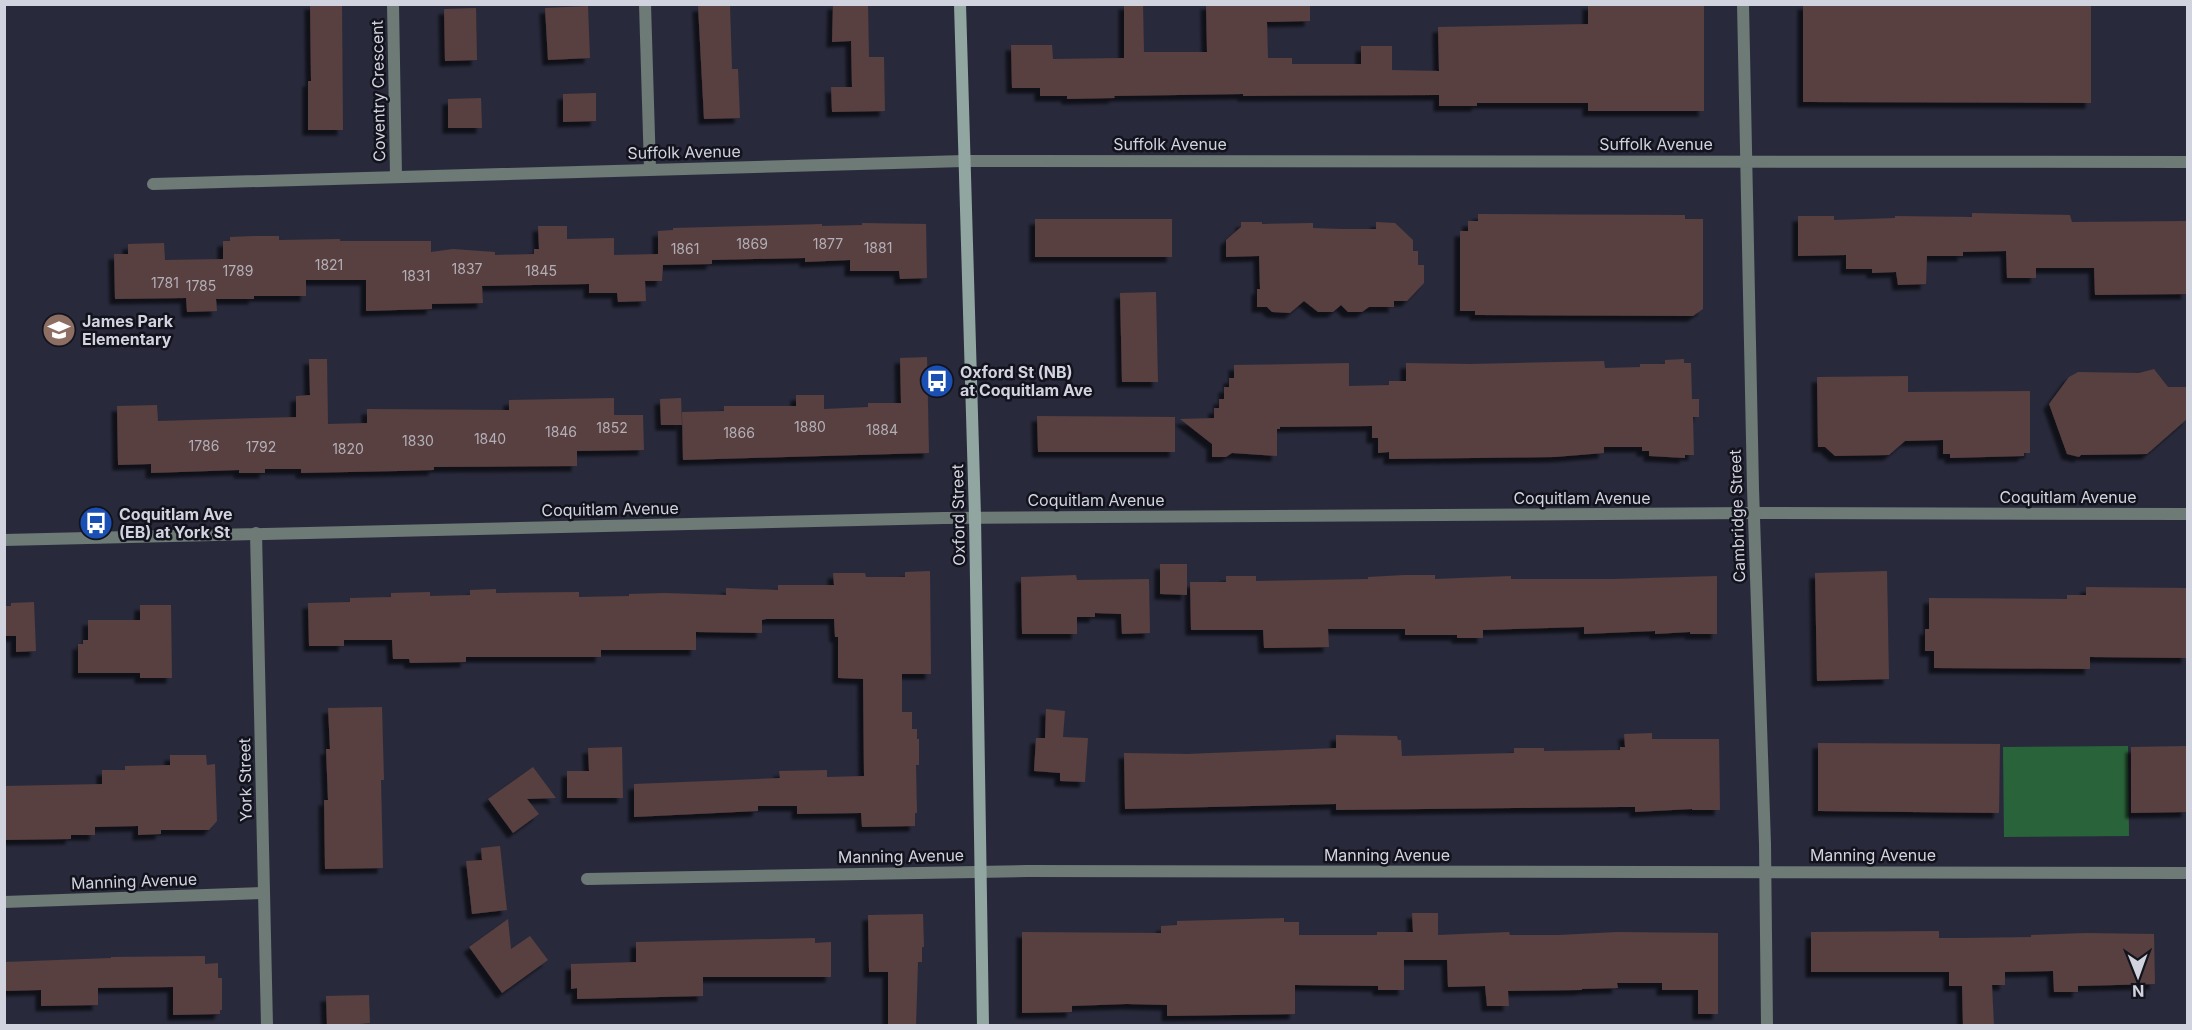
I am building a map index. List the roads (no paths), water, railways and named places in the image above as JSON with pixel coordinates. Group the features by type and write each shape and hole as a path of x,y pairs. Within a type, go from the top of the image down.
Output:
{"main road":[{"name":"Oxford Street","path":"960,4 975,518 983,1026"}],"street":[{"name":"Coventry Crescent","path":"393,4 396,176"},
{"path":"645,4 650,169"},
{"name":"Cambridge Street","path":"1743,4 1753,513 1765,872 1767,1026"},
{"name":"Suffolk Avenue","path":"153,184 964,161 2187,162"},
{"name":"Coquitlam Avenue","path":"4,540 975,518 1753,513 2187,514"},
{"name":"York Street","path":"256,533 267,1026"},
{"name":"Manning Avenue","path":"587,879 981,872 2187,873"},
{"name":"Manning Avenue","path":"4,902 264,893"}],"place":[{"name":"James Park Elementary","path":"59,330"},
{"name":"Oxford St (NB) at Coquitlam Ave","path":"937,381"},
{"name":"Coquitlam Ave (EB) at York St","path":"96,523"}]}
